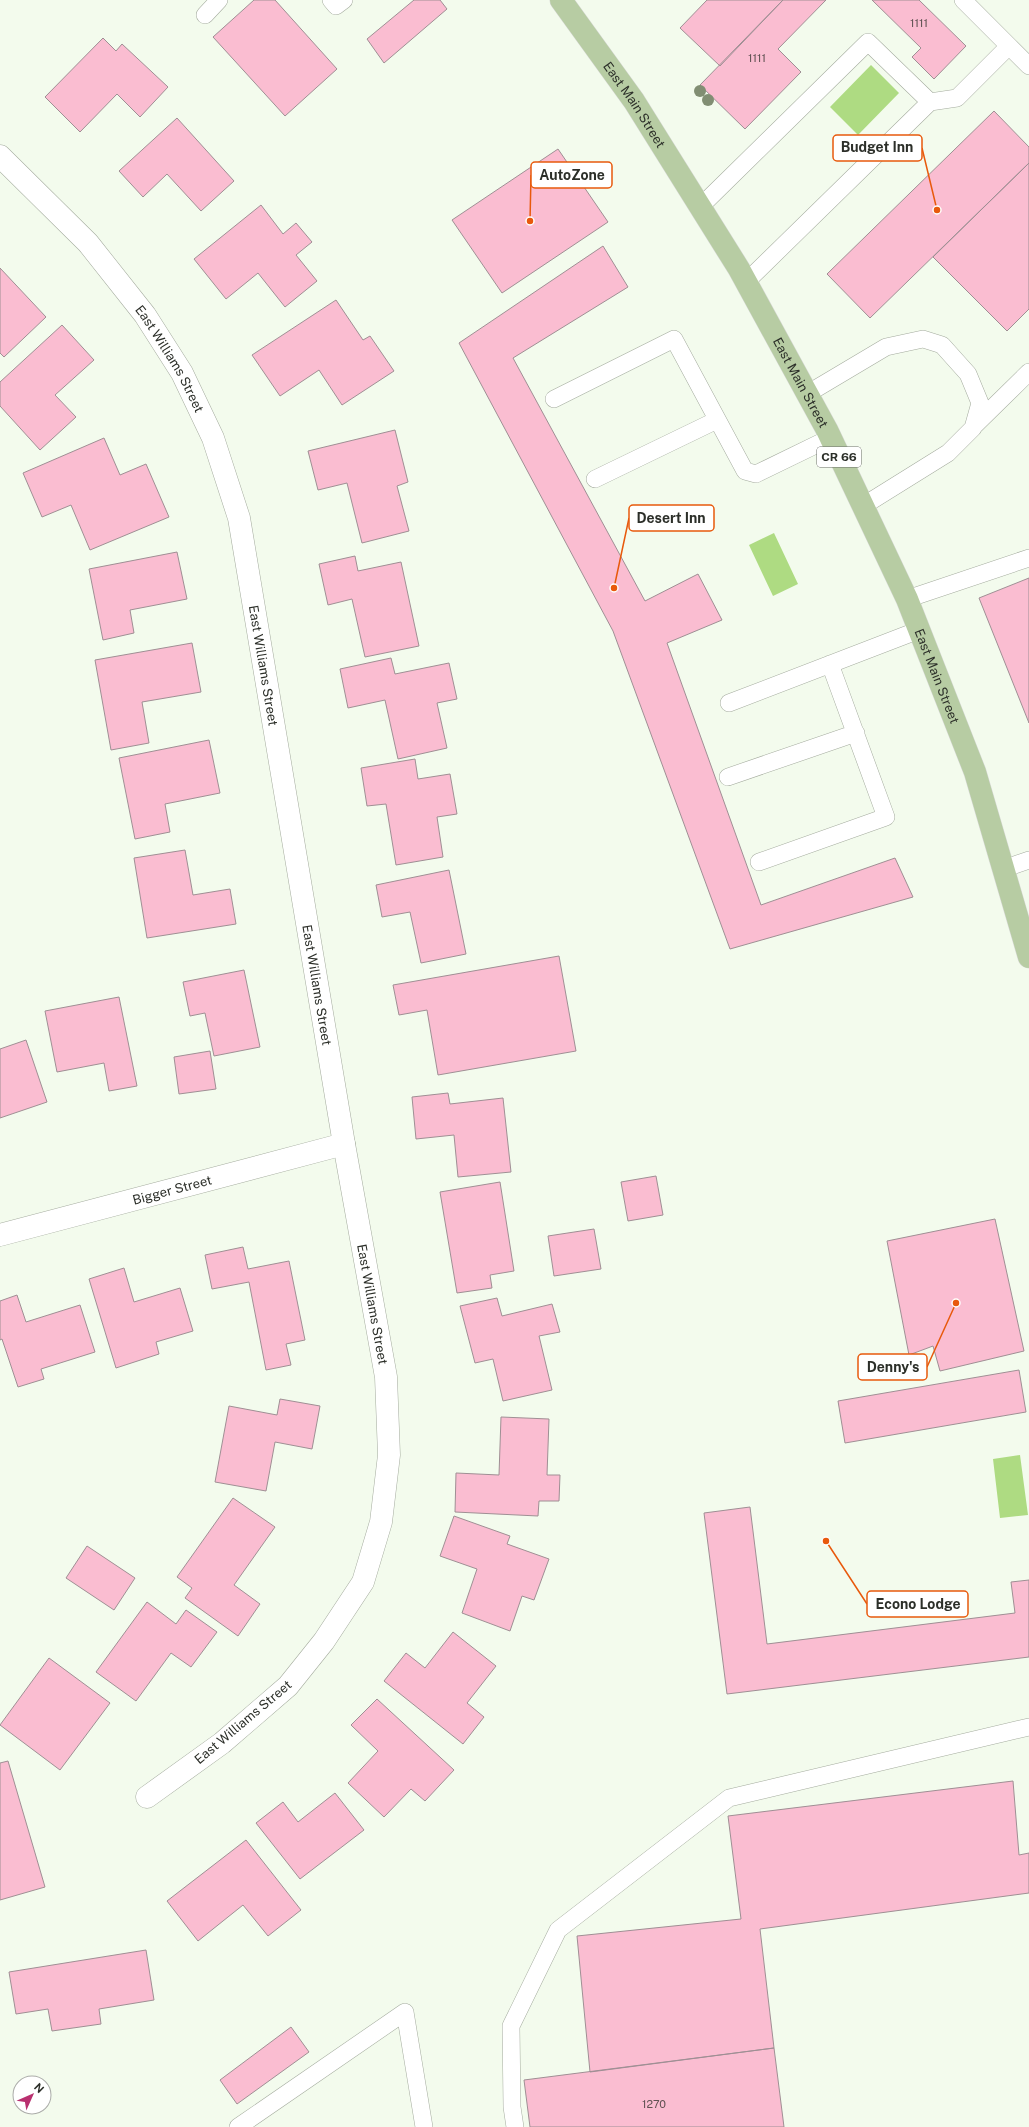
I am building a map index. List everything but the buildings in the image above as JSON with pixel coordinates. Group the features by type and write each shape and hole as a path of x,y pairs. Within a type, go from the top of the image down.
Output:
{"main road":[{"name":"East Main Street","path":"561,0 634,101 700,207 746,282 830,438 907,599 975,772 1029,957"}],"street":[{"name":"East Williams Street","path":"0,156 88,243 145,315 182,373 214,438 238,518 344,1144 386,1377 388,1462 381,1522 363,1582 324,1641 288,1686 222,1742 147,1797"},
{"name":"Bigger Street","path":"0,1235 344,1144"}],"lane":[{"path":"205,15 220,0"},
{"path":"331,0 336,6 344,0"},
{"path":"963,0 1029,66"},
{"path":"700,207 868,42 930,102"},
{"path":"746,282 930,102 957,98 1009,46"},
{"path":"554,399 674,339 739,463 745,471 756,474 830,438"},
{"path":"807,394 886,347 924,340 942,345 968,374 980,403 973,428"},
{"path":"863,506 948,453 1029,372"},
{"path":"595,479 716,420"},
{"path":"907,599 1029,558"},
{"path":"729,704 919,630"},
{"path":"759,862 886,817 830,664"},
{"path":"728,778 856,733"},
{"path":"1003,869 1029,860"},
{"path":"515,2127 512,2107 511,2026 558,1930 729,1798 1029,1727"},
{"path":"238,2127 405,2012 424,2127"}],"shaded area":[{"path":"871,65 899,93 858,135 830,107"},
{"path":"774,533 798,584 773,596 749,545"},
{"path":"1020,1455 1028,1515 1000,1518 993,1459"}],"place":[{"name":"Budget Inn","path":"937,210"},
{"name":"AutoZone","path":"530,221"},
{"name":"Desert Inn","path":"614,588"},
{"name":"Denny's","path":"956,1303"},
{"name":"Econo Lodge","path":"826,1541"}]}
